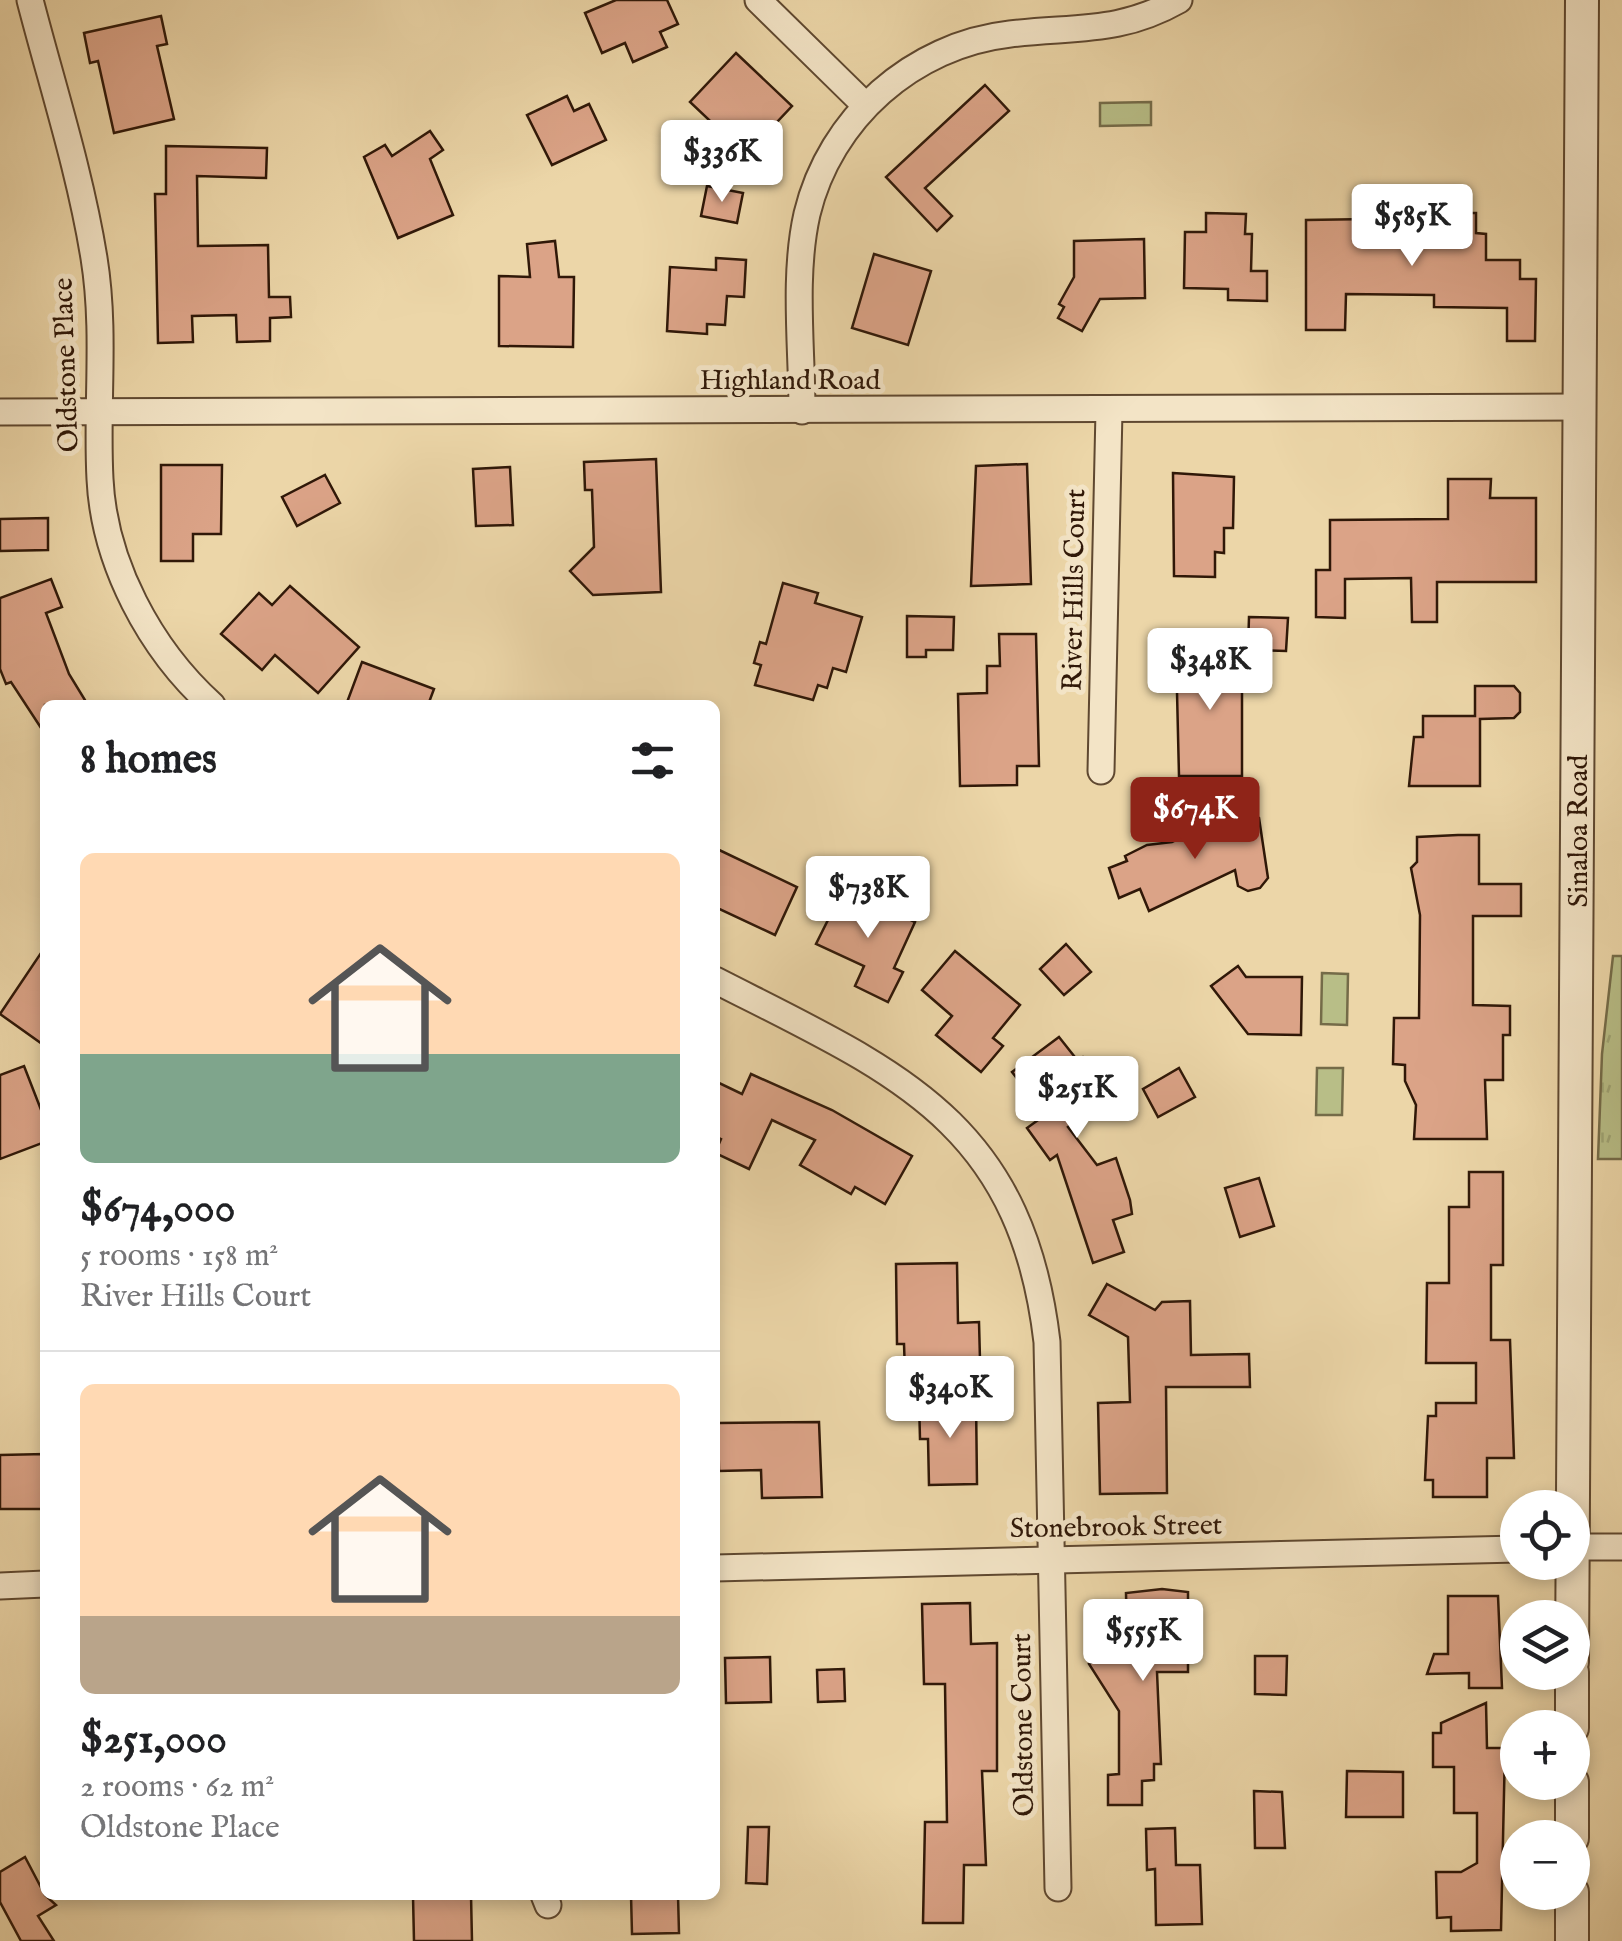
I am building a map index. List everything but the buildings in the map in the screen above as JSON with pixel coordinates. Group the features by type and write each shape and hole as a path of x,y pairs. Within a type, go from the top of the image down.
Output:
{"street":[{"name":"Oldstone Place","path":"30,0 94,260 102,333 100,483 114,554 145,624 190,685 206,700"},
{"path":"758,0 866,105"},
{"path":"802,412 802,261 808,214 827,159 866,105 912,67 966,42 1009,34 1096,30 1127,24 1179,0"},
{"name":"Sinaloa Road","path":"1573,1490 1582,0"},
{"name":"Highland Road","path":"0,412 1581,407"},
{"name":"River Hills Court","path":"1100,771 1108,411"},
{"path":"720,983 879,1064 932,1103 977,1152 1017,1219 1038,1283 1047,1342 1050,1560"},
{"path":"1590,1547 1622,1547"},
{"name":"Stonebrook Street","path":"720,1568 1500,1548"},
{"name":"Oldstone Court","path":"1050,1560 1058,1888"},
{"path":"0,1586 40,1584"},
{"path":"1572,1910 1572,1941"}],"green space":[{"path":"1151,102 1151,125 1100,126 1100,103"},
{"path":"1613,956 1622,956 1622,1159 1598,1159 1602,1054"},
{"path":"1322,973 1348,974 1347,1025 1321,1024"},
{"path":"1317,1068 1343,1068 1342,1115 1316,1115"}]}
